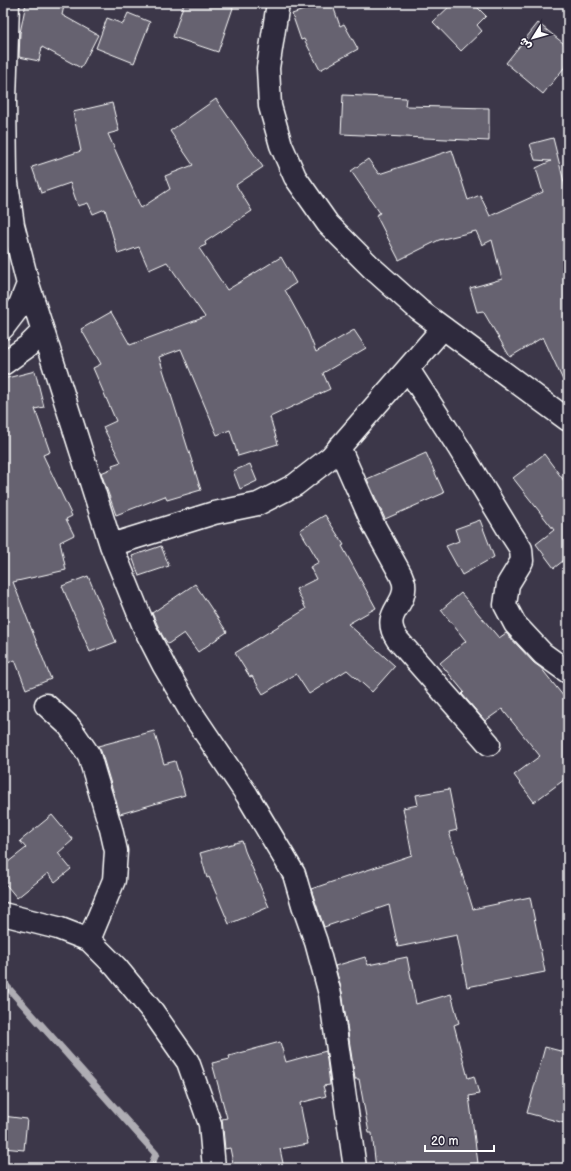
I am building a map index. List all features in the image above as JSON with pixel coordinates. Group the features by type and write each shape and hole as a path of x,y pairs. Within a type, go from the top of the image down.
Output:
{"street":[{"path":"8,3 4,176 13,225 28,284 111,545 145,629 164,666 191,712 248,795 294,874 316,942 330,994 355,1168"},
{"path":"278,3 268,68 270,106 281,145 295,177 328,224 372,268 419,310 568,420"},
{"path":"3,328 19,307 28,284"},
{"path":"111,545 214,514 258,504 295,485 331,457 443,328"},
{"path":"3,364 28,346 43,331"},
{"path":"408,369 521,549 522,561 508,584 505,605 508,611 515,624 543,654 568,672"},
{"path":"339,447 373,524 401,575 404,584 403,594 391,621 392,631 397,640 489,744"},
{"path":"46,705 69,726 89,755 116,851 114,880 89,940"},
{"path":"3,914 58,928 89,940 116,967 153,1012 188,1062 210,1124 214,1168"}],"building":[{"path":"26,3 47,3 64,6 62,15 98,35 81,68 42,47 39,61 19,57 20,33"},
{"path":"184,3 218,3 233,8 218,52 173,37"},
{"path":"324,3 332,3 340,26 344,24 358,49 320,70 304,39 301,40 292,14"},
{"path":"453,3 473,3 486,16 477,25 482,31 461,51 433,22"},
{"path":"128,13 150,22 134,63 96,48 107,18 123,24"},
{"path":"538,23 568,47 568,63 543,94 506,63"},
{"path":"343,95 406,98 405,106 489,108 489,141 341,134"},
{"path":"216,99 263,167 236,185 252,211 205,242 206,245 199,248 227,290 281,257 296,283 285,290 308,332 316,352 354,330 366,348 323,373 330,389 270,417 278,444 238,456 230,430 217,435 181,349 159,357 201,490 167,500 165,496 116,515 101,473 113,468 112,465 121,462 103,427 116,421 93,368 101,364 81,329 111,312 130,345 205,317 167,262 149,270 139,247 118,254 105,209 93,214 88,203 78,206 70,183 41,193 32,167 81,151 73,112 112,103 119,131 108,134 141,208 170,189 165,176 193,165 170,131"},
{"path":"553,138 565,186 568,186 568,391 543,337 510,357 483,311 477,312 470,288 502,279 492,240 482,245 476,231 439,240 399,260 376,215 380,213 351,171 368,159 379,174 452,150 468,200 480,195 490,216 543,192 536,168 551,161 535,160 530,144"},
{"path":"35,371 44,407 35,409 50,452 43,455 72,516 66,519 74,535 60,542 66,570 13,582 51,679 26,689 15,660 3,665 3,379"},
{"path":"426,453 444,493 385,519 367,479"},
{"path":"544,454 568,486 568,557 554,568 536,544 554,530 513,478"},
{"path":"250,464 257,481 240,489 233,471"},
{"path":"325,515 344,545 342,546 376,608 348,624 395,666 372,692 347,670 309,694 296,674 263,694 235,653 306,609 296,589 316,579 310,567 319,562 300,530"},
{"path":"480,520 494,557 462,575 446,546 459,541 455,529"},
{"path":"161,546 169,566 139,576 132,556"},
{"path":"88,576 116,642 90,652 62,586"},
{"path":"195,584 227,632 198,652 184,633 168,644 162,635 152,613"},
{"path":"461,593 499,638 506,633 534,663 541,668 568,702 568,777 534,802 514,775 540,756 502,709 485,721 462,694 464,692 440,663 466,641 441,610"},
{"path":"154,731 164,764 175,761 185,795 120,814 101,751 98,746"},
{"path":"449,789 457,830 449,832 473,909 530,897 545,972 467,987 457,935 398,947 389,905 324,927 311,889 412,855 403,808 418,805 416,795"},
{"path":"52,815 73,840 58,853 71,869 55,882 48,873 17,898 3,881 3,866 26,848 20,841"},
{"path":"242,841 269,907 229,924 209,877 207,878 200,853"},
{"path":"365,957 368,965 407,957 416,1004 451,994 459,1023 454,1025 468,1078 474,1076 479,1094 469,1096 478,1163 436,1168 376,1168 372,1133 369,1133 359,1079 355,1079 342,992 335,966"},
{"path":"280,1042 286,1062 326,1051 330,1085 323,1086 326,1096 300,1103 308,1144 280,1149 284,1168 234,1168 230,1148 225,1149 222,1119 227,1118 212,1063 230,1059 229,1056"},
{"path":"545,1047 568,1053 568,1124 527,1113"},
{"path":"3,1116 27,1119 24,1150 3,1148"}],"waterway":[{"path":"3,982 156,1154 150,1168"}]}
